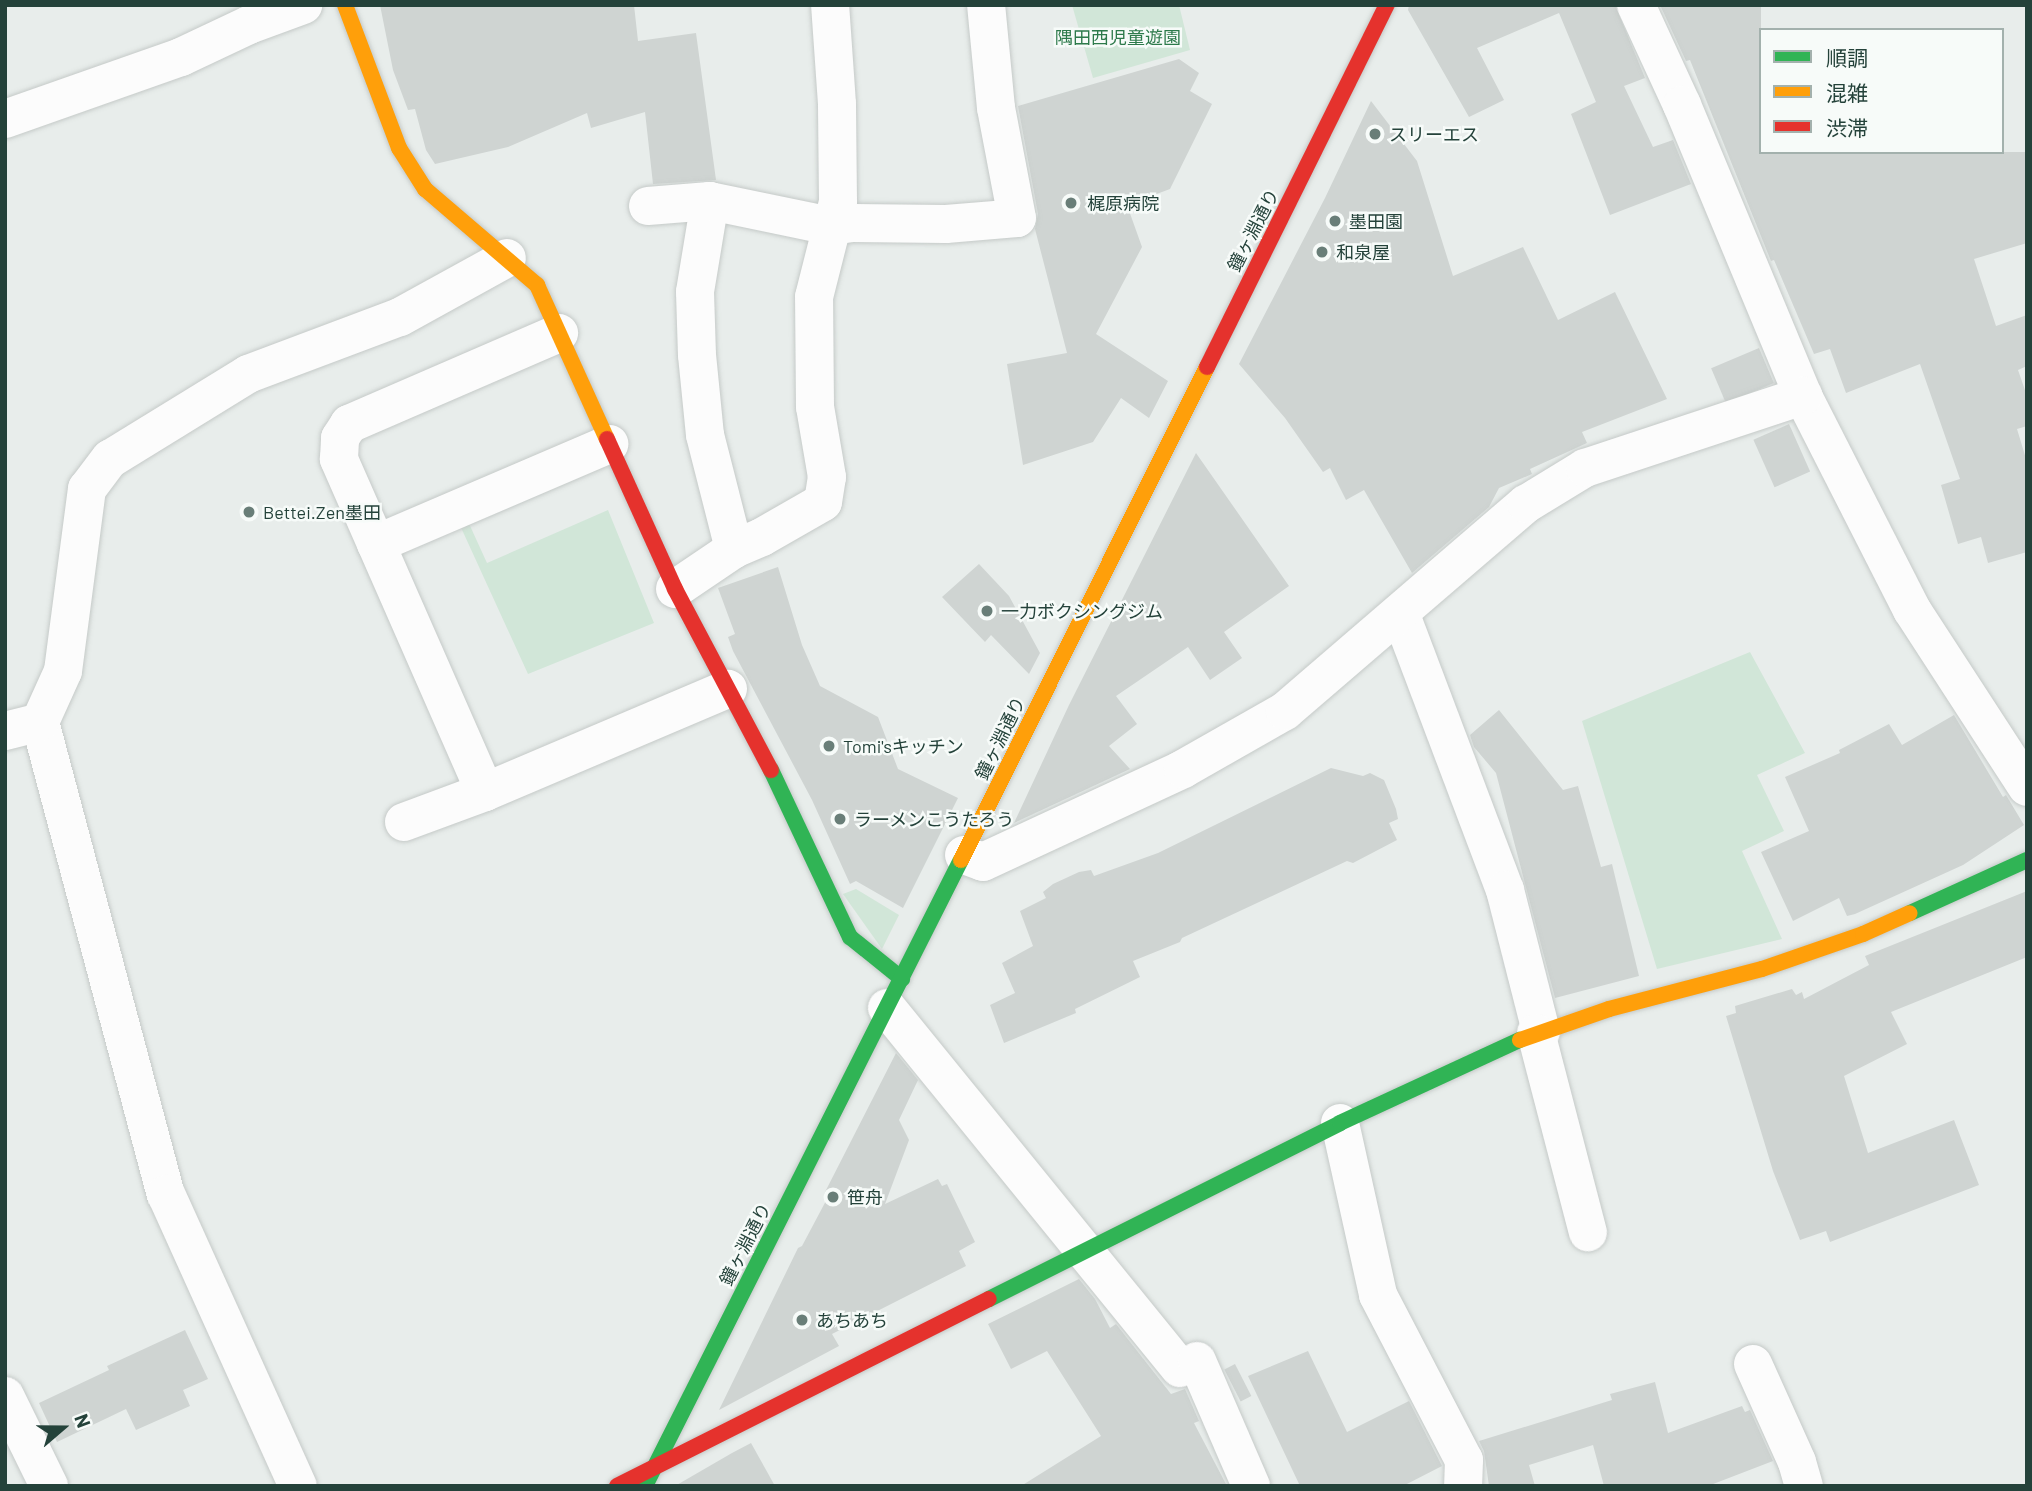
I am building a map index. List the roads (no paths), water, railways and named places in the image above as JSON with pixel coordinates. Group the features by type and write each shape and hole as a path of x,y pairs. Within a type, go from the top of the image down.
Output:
{"street":[{"path":"5,119 181,57 249,25 303,5"},
{"path":"345,5 399,148 421,183 537,285 675,589 793,810 850,937 1086,1249 1189,1364 1251,1486"},
{"path":"675,589 734,549 762,537 823,502 827,477 815,407 814,297 838,202 837,104 830,5"},
{"path":"648,206 710,201 831,226 853,223 946,224 1017,218 996,108 986,5"},
{"name":"鐘ヶ淵通り","path":"645,1486 964,855 1387,5"},
{"path":"1636,5 1682,105 1802,396 1912,610 2027,787"},
{"path":"710,201 695,292 697,355 705,435 734,549"},
{"path":"298,1486 166,1194 22,726 63,671 87,489 110,459 248,374 400,317 507,258"},
{"path":"485,792 339,459 340,438 349,424 559,332"},
{"path":"964,855 983,862 1183,769 1285,711 1401,615 1526,505 1585,468 1802,396"},
{"path":"376,544 609,444"},
{"path":"1401,615 1504,890 1588,1232"},
{"path":"404,822 485,792 728,689"},
{"path":"617,1486 1340,1123 1539,1032 1609,1009 1762,969 1850,938 2027,860"},
{"path":"1340,1123 1378,1294 1464,1460 1463,1486"},
{"path":"1753,1364 1797,1462 1804,1486"},
{"path":"5,1396 49,1486"}],"place":[{"name":"スリーエス","path":"1375,134"},
{"name":"梶原病院","path":"1071,203"},
{"name":"墨田園","path":"1335,221"},
{"name":"和泉屋","path":"1322,252"},
{"name":"Bettei.Zen墨田","path":"249,512"},
{"name":"一力ボクシングジム","path":"987,611"},
{"name":"Tomi'sキッチン","path":"829,746"},
{"name":"ラーメンこうたろう","path":"840,819"},
{"name":"笹舟","path":"833,1197"},
{"name":"あちあち","path":"802,1320"}],"park label":[{"name":"隅田西児童遊園","path":"1118,37"}]}
